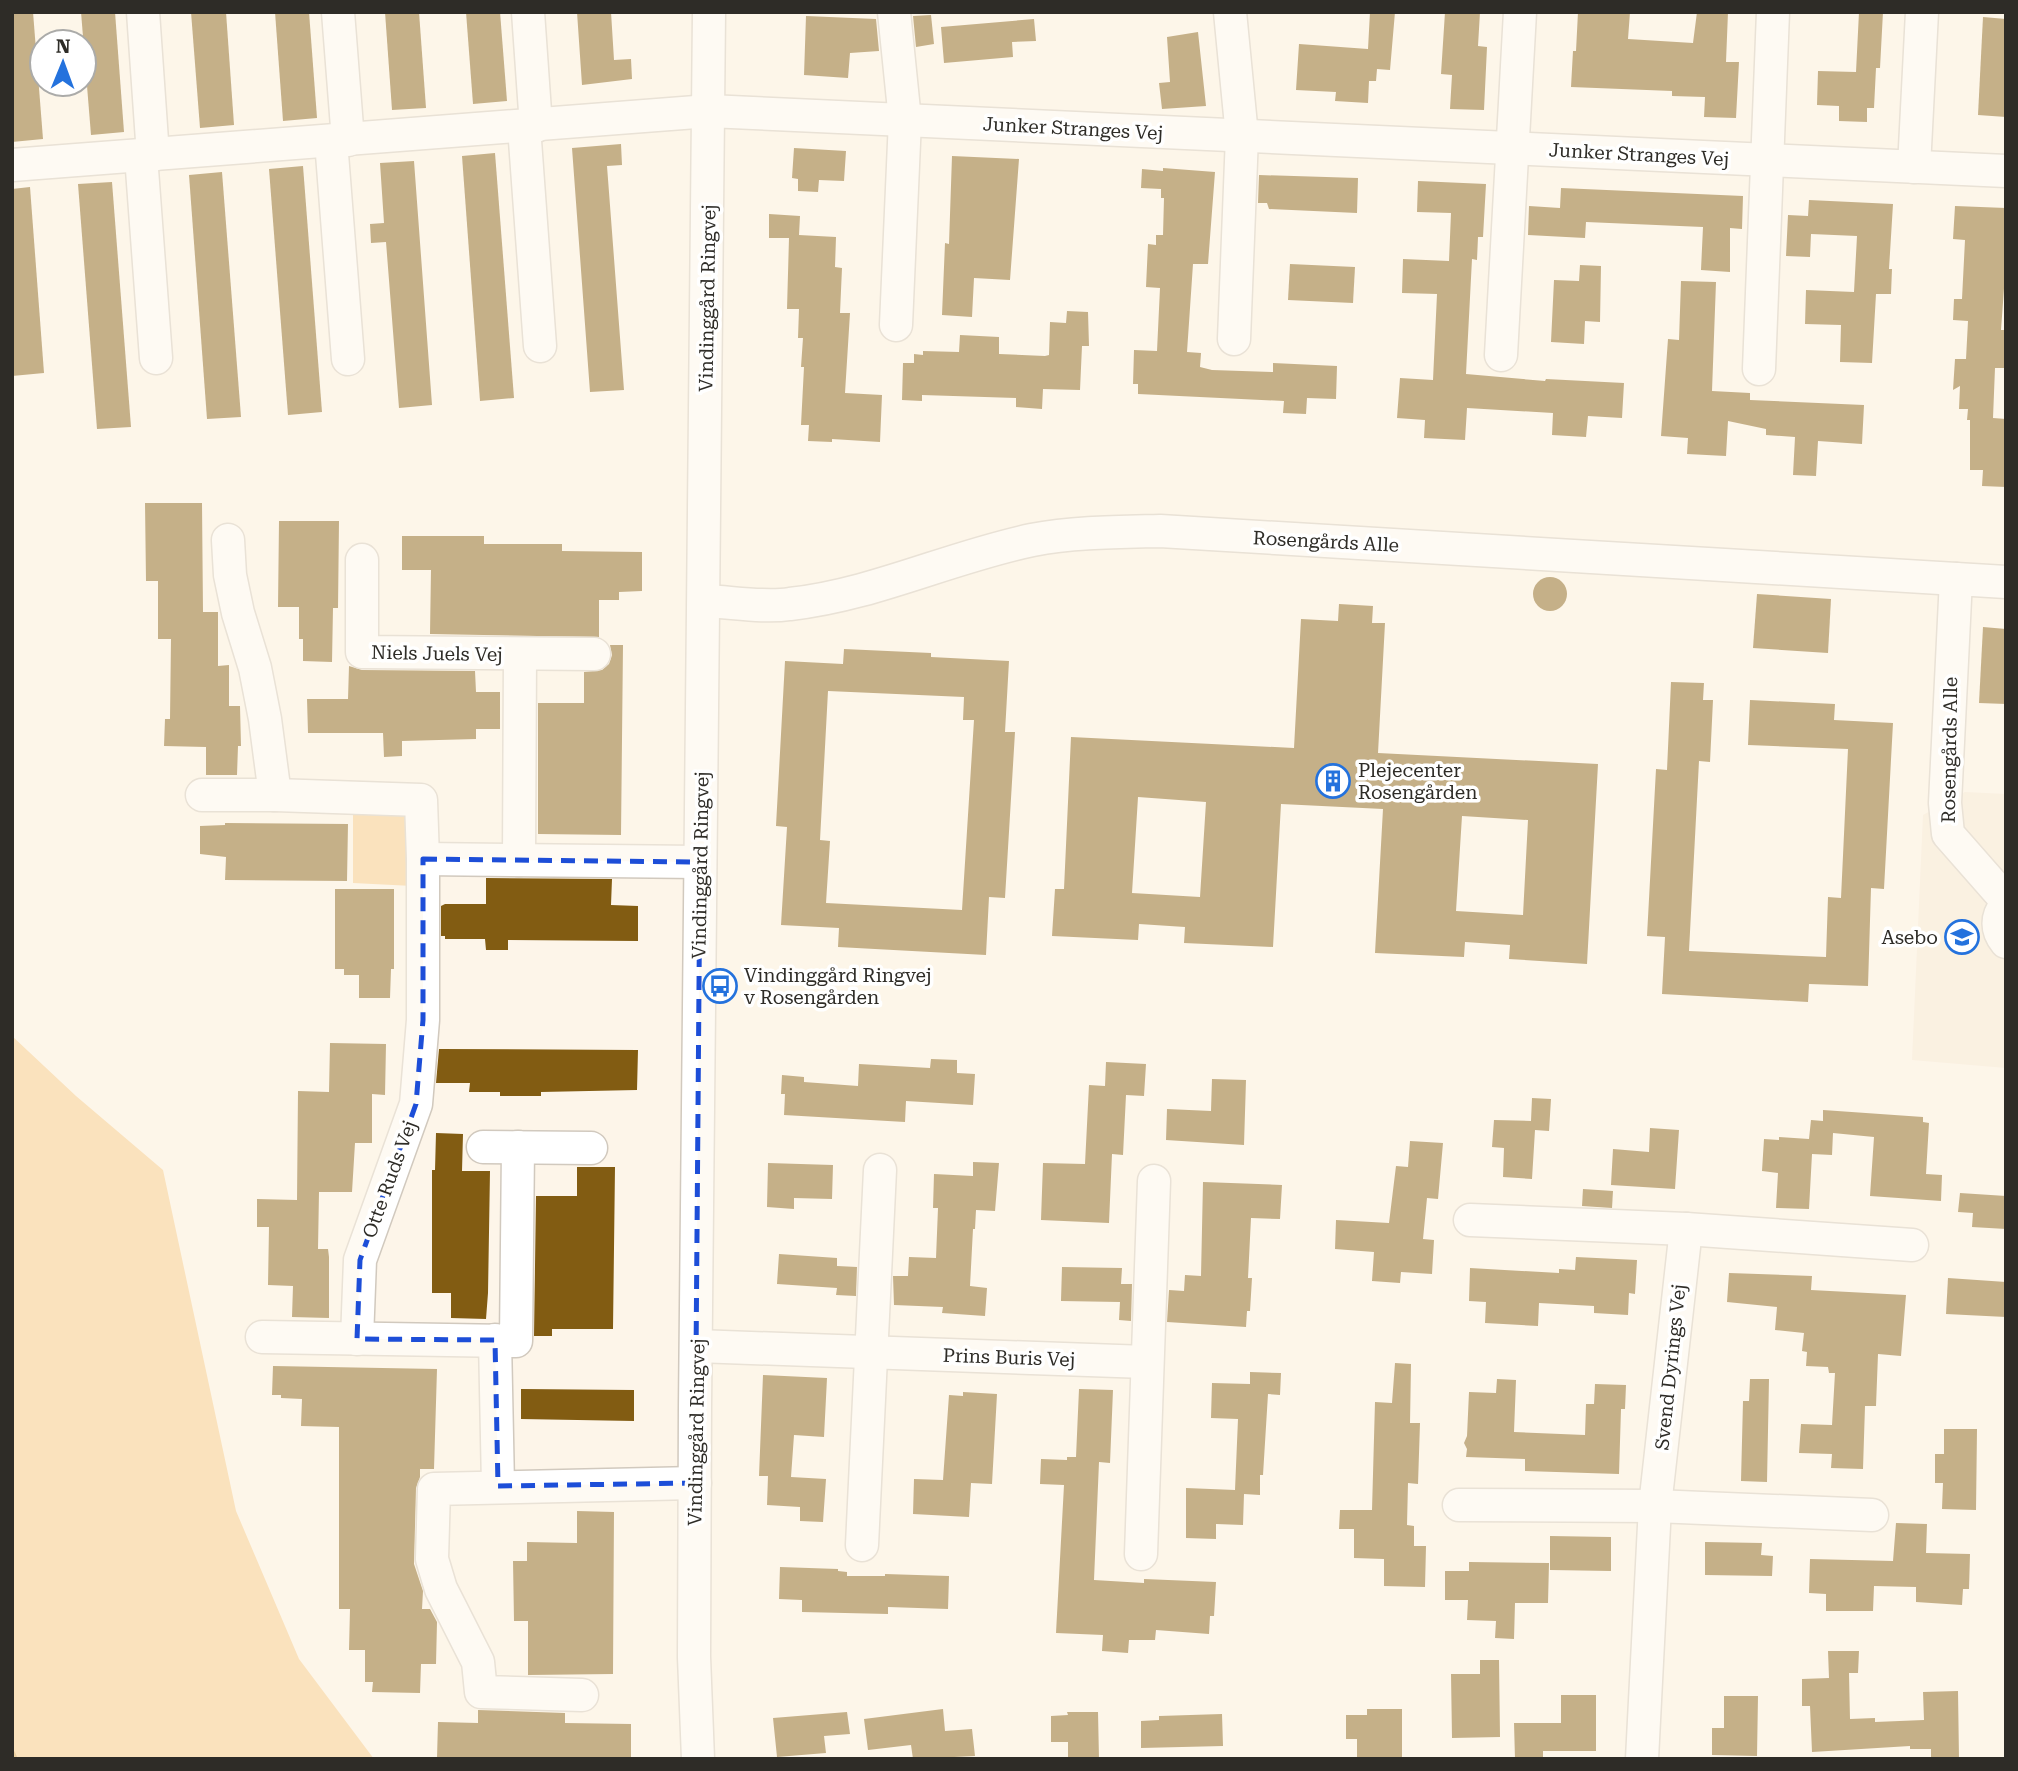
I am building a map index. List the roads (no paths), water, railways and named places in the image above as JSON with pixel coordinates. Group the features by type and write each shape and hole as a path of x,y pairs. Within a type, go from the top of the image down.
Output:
{"street":[{"path":"143,12 156,358"},
{"path":"338,12 348,359"},
{"path":"528,12 540,346"},
{"name":"Vindinggård Ringvej","path":"698,1759 694,1657 695,1483 709,12"},
{"path":"894,12 905,120 896,325"},
{"path":"1230,12 1242,136 1234,339"},
{"path":"1502,355 1520,12"},
{"path":"1759,369 1773,12"},
{"path":"1914,167 1922,12"},
{"name":"Junker Stranges Vej","path":"12,165 709,111 2006,171"},
{"name":"Rosengårds Alle","path":"705,601 787,605 835,597 981,552 1036,539 1160,531 2006,582"},
{"path":"228,540 230,575 238,613 267,665 265,719 275,795"},
{"name":"Niels Juels Vej","path":"362,560 362,652 594,654"},
{"name":"Rosengårds Alle","path":"1956,579 1945,803 1948,834 2006,902 1998,920 1999,930 2006,942"},
{"name":"Niels Juels Vej","path":"519,860 520,654"},
{"path":"202,795 421,800 424,859 700,862"},
{"name":"Otte Ruds Vej","path":"357,1339 360,1260 416,1104 423,1020 424,859"},
{"path":"483,1147 591,1148"},
{"path":"262,1337 516,1341 518,1147"},
{"path":"862,1545 880,1170"},
{"path":"1141,1554 1154,1181"},
{"path":"1470,1220 1686,1229 1912,1245"},
{"name":"Svend Dyrings Vej","path":"1642,1759 1655,1506 1686,1229"},
{"path":"495,1340 498,1486"},
{"name":"Prins Buris Vej","path":"697,1346 1146,1362"},
{"path":"582,1695 481,1692 478,1662 441,1589 432,1559 434,1489 695,1483"},
{"path":"1459,1505 1655,1506 1871,1514"}],"waterway":[{"path":"12,1754 14,1759"}],"place":[{"name":"Plejecenter Rosengården","path":"1333,781"},
{"name":"Asebo","path":"1962,937"},
{"name":"Vindinggård Ringvej v Rosengården","path":"720,986"}]}
